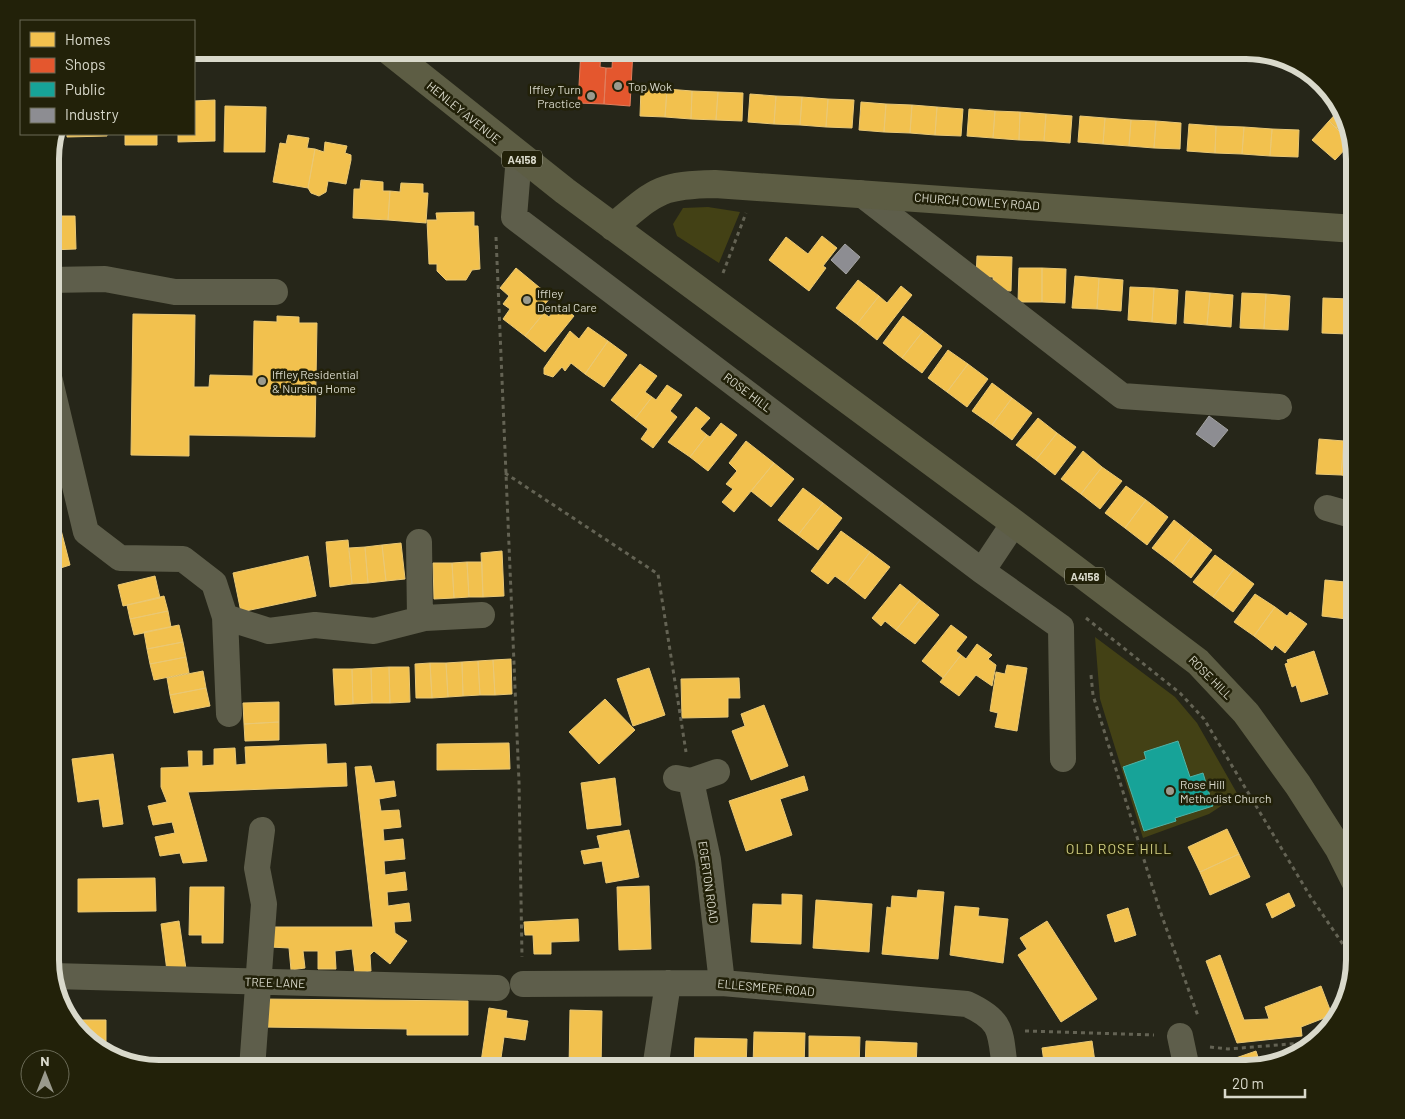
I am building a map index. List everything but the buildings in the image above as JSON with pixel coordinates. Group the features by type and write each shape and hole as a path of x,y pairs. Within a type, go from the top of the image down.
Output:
{"main road":[{"name":"HENLEY AVENUE","path":"399,59 519,156 613,227"},
{"name":"CHURCH COWLEY ROAD","path":"613,227 652,195 665,188 680,184 756,186 1346,228"},
{"name":"ROSE HILL","path":"613,227 1014,523 1198,662 1246,713 1293,777 1346,863"}],"street":[{"name":"ROSE HILL","path":"519,156 514,217 982,571"},
{"path":"860,193 1122,396 1279,407"},
{"path":"59,280 105,279 175,292 275,292"},
{"path":"59,419 86,532 120,558 183,560 214,583 225,617 229,714"},
{"path":"1327,508 1346,513"},
{"path":"1014,523 982,571 1061,628 1063,759"},
{"path":"420,542 420,620"},
{"path":"225,617 269,632 315,625 374,632 420,620 482,616"},
{"path":"683,779 717,772"},
{"name":"EGERTON ROAD","path":"683,779 708,860 722,983"},
{"path":"253,1060 264,904 257,868 262,830"},
{"name":"TREE LANE","path":"60,976 497,988"},
{"path":"656,1060 668,983"},
{"name":"ELLESMERE ROAD","path":"523,984 722,983 967,1004 987,1013 999,1030"},
{"path":"1188,1060 1190,1029"},
{"path":"999,1030 1004,1060"}],"path":[{"path":"723,273 756,186"},
{"path":"495,232 518,762 523,984"},
{"path":"504,472 658,574 683,779"},
{"path":"1086,627 1084,617 1180,693 1204,719 1310,896 1346,948"},
{"path":"1090,666 1093,695 1190,1029 1209,1047 1228,1049 1302,1043"},
{"path":"999,1030 1190,1029"},
{"path":"1206,1038 1209,1047"}],"shaded area":[{"path":"708,207 740,212 719,263 677,236 673,224 683,208"},
{"path":"1095,637 1175,697 1197,723 1238,795 1209,814 1143,838 1100,699"}],"place":[{"name":"Top Wok","path":"618,86"},
{"name":"Iffley Turn Practice","path":"591,96"},
{"name":"Iffley Dental Care","path":"527,300"},
{"name":"Iffley Residential & Nursing Home","path":"262,381"},
{"name":"Rose Hill Methodist Church","path":"1170,791"}],"district":[{"name":"OLD ROSE HILL","path":"1119,848"}]}
